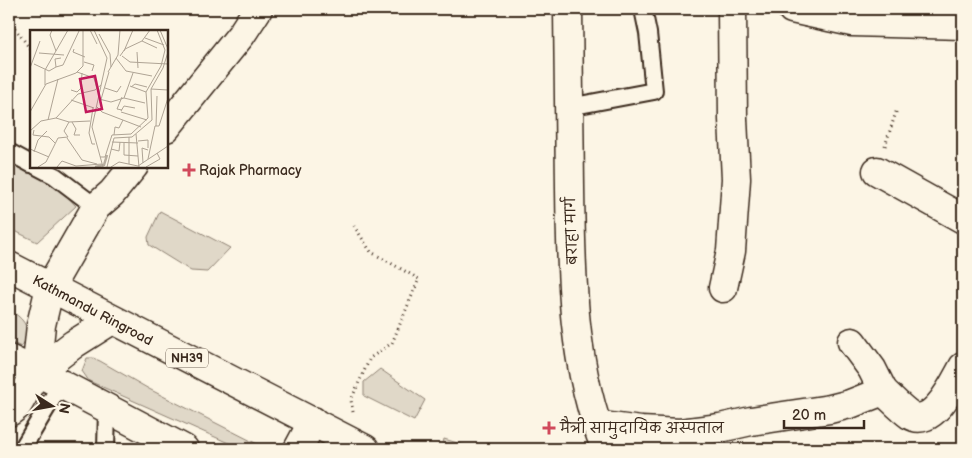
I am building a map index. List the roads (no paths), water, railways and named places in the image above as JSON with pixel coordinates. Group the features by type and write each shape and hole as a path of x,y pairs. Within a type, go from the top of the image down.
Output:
{"main road":[{"path":"168,126 241,36 258,9"},
{"name":"बराहा मार्ग","path":"568,9 570,230 575,314 583,377 601,437"},
{"path":"723,288 731,251 736,179 733,119 732,9"},
{"path":"792,9 852,22 963,25"},
{"path":"36,373 42,325 50,287 96,207 112,193 132,168"},
{"path":"877,171 963,219"},
{"name":"Kathmandu Ringroad","path":"9,266 361,447"},
{"path":"9,412 17,406 36,373 74,344 112,320"},
{"path":"852,342 872,369 883,391 912,416 921,417 932,414 946,396 963,367"},
{"path":"9,359 61,384 184,449"},
{"path":"601,437 680,433 720,428 750,420 830,409 850,404 883,391"},
{"path":"298,449 313,422"}],"lane":[{"path":"569,107 654,91 648,33 643,9"},
{"path":"9,152 30,163"},
{"path":"40,168 55,176 96,207"},
{"path":"22,449 61,384"},
{"path":"106,449 107,409"}],"place":[{"name":"Rajak Pharmacy","path":"189,170"},
{"name":"मैत्री सामुदायिक अस्पताल","path":"549,428"}]}
